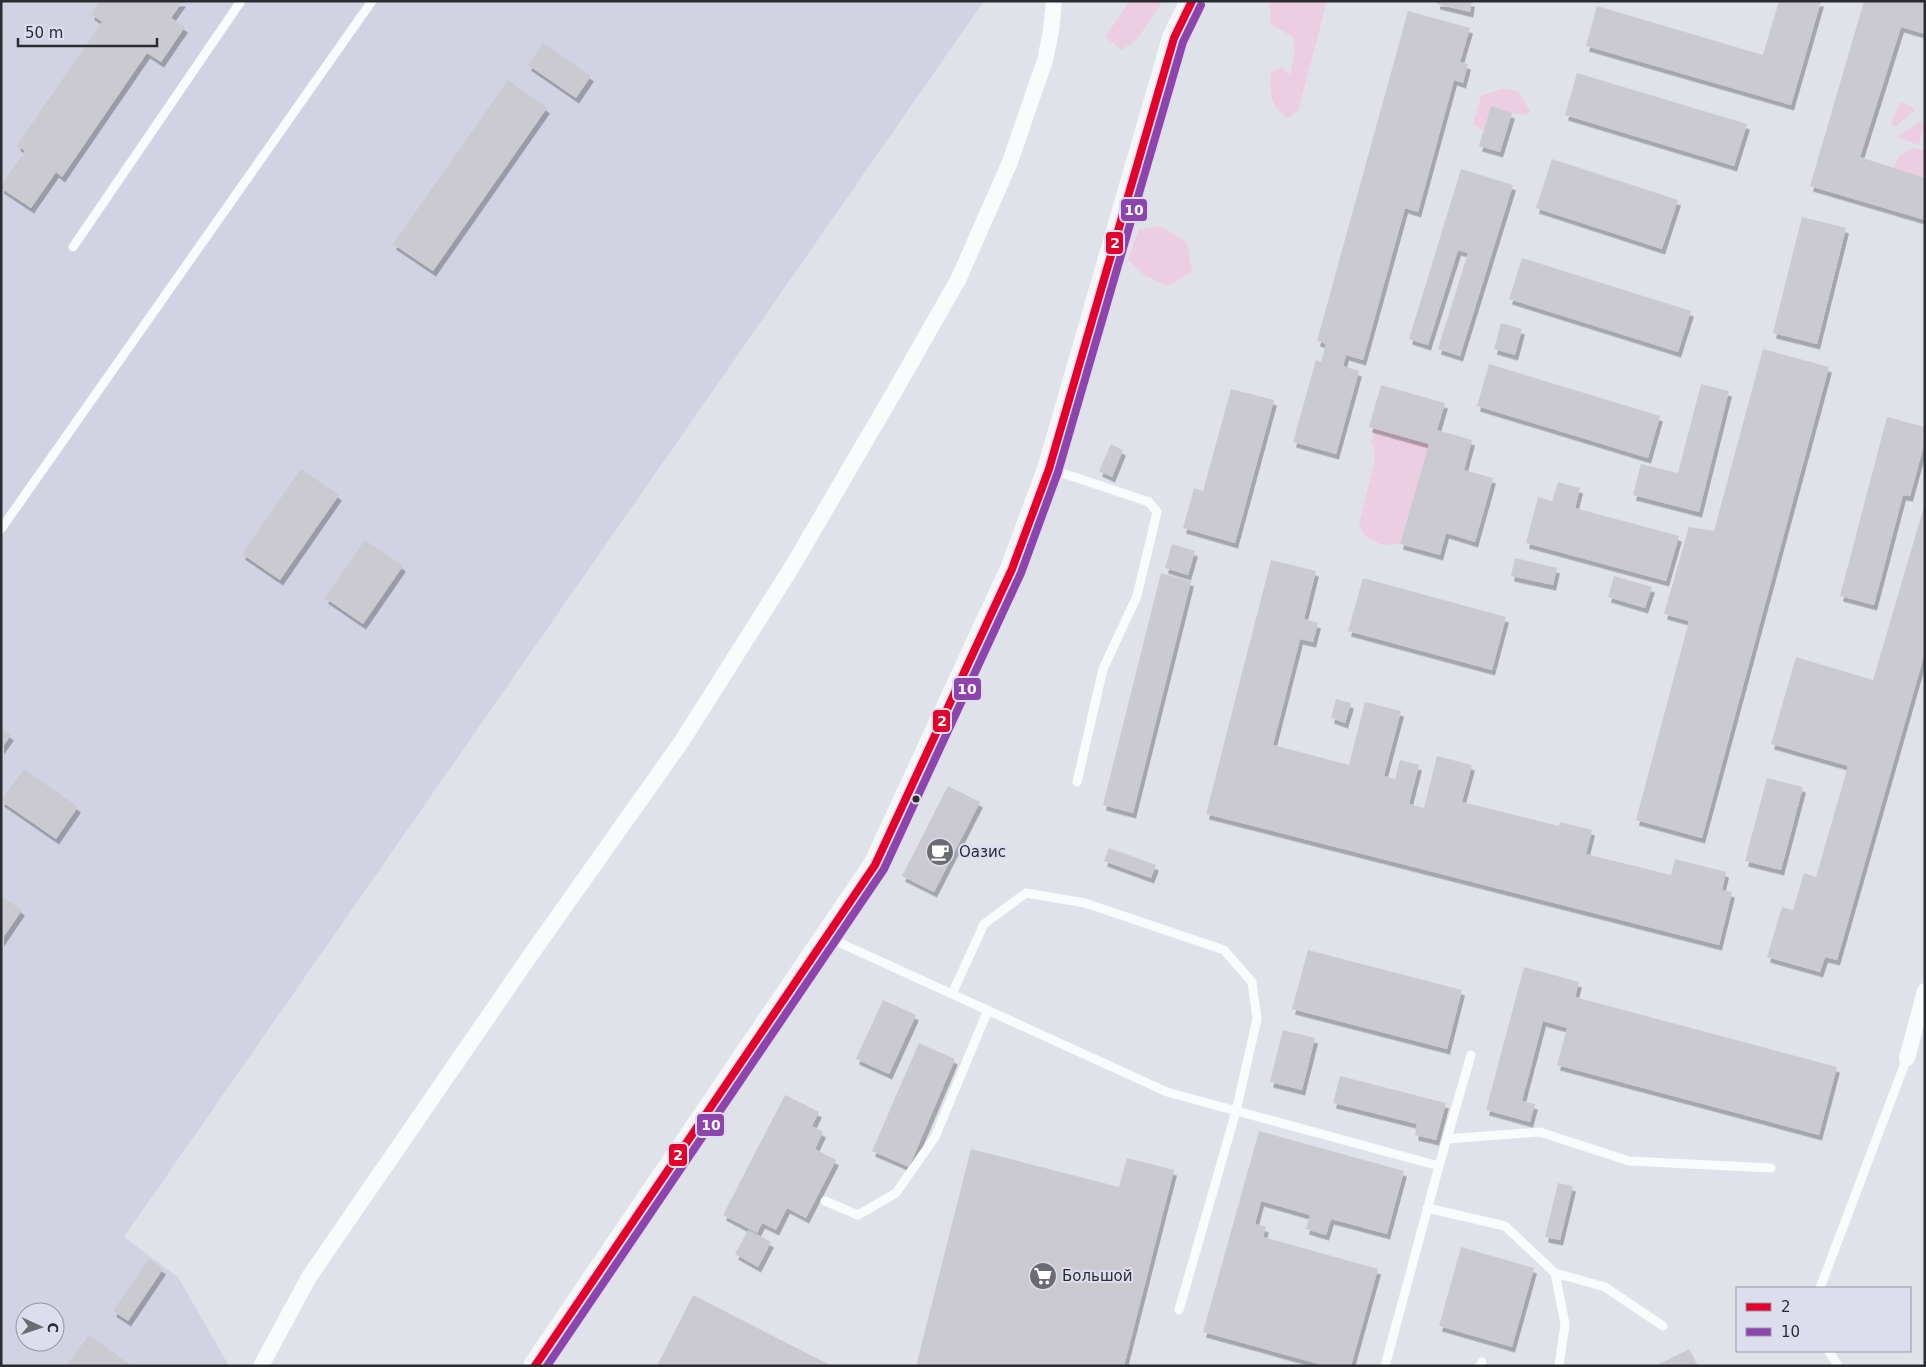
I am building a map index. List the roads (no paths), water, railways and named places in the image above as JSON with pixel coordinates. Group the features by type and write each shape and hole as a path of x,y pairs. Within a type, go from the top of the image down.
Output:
{"street":[{"path":"261,1366 309,1277 532,952 682,741 792,567 959,278 1010,162 1045,60 1051,31 1054,1"},
{"path":"534,1366 879,857 1012,569 1049,469 1174,38 1192,1"},
{"path":"1907,1058 1925,991"}],"lane":[{"path":"73,246 242,1"},
{"path":"1,529 372,1"},
{"path":"1049,469 1149,502 1157,512 1137,596 1103,669 1077,782"},
{"path":"952,994 984,924 1026,893 1085,902 1224,950 1252,982 1257,1020 1236,1111 1179,1310"},
{"path":"826,937 1167,1092 1438,1166"},
{"path":"825,1201 858,1215 896,1193 935,1136 988,1010"},
{"path":"1385,1366 1438,1166 1471,1055"},
{"path":"1820,1287 1907,1058"},
{"path":"1447,1139 1540,1132 1630,1161 1771,1168"},
{"path":"1427,1208 1505,1226 1555,1272 1605,1287 1663,1326"},
{"path":"1555,1272 1565,1324 1559,1366"},
{"path":"1829,1352 1838,1366"}],"place":[{"name":"Оазис","path":"940,852"},
{"name":"Большой","path":"1043,1276"}]}
